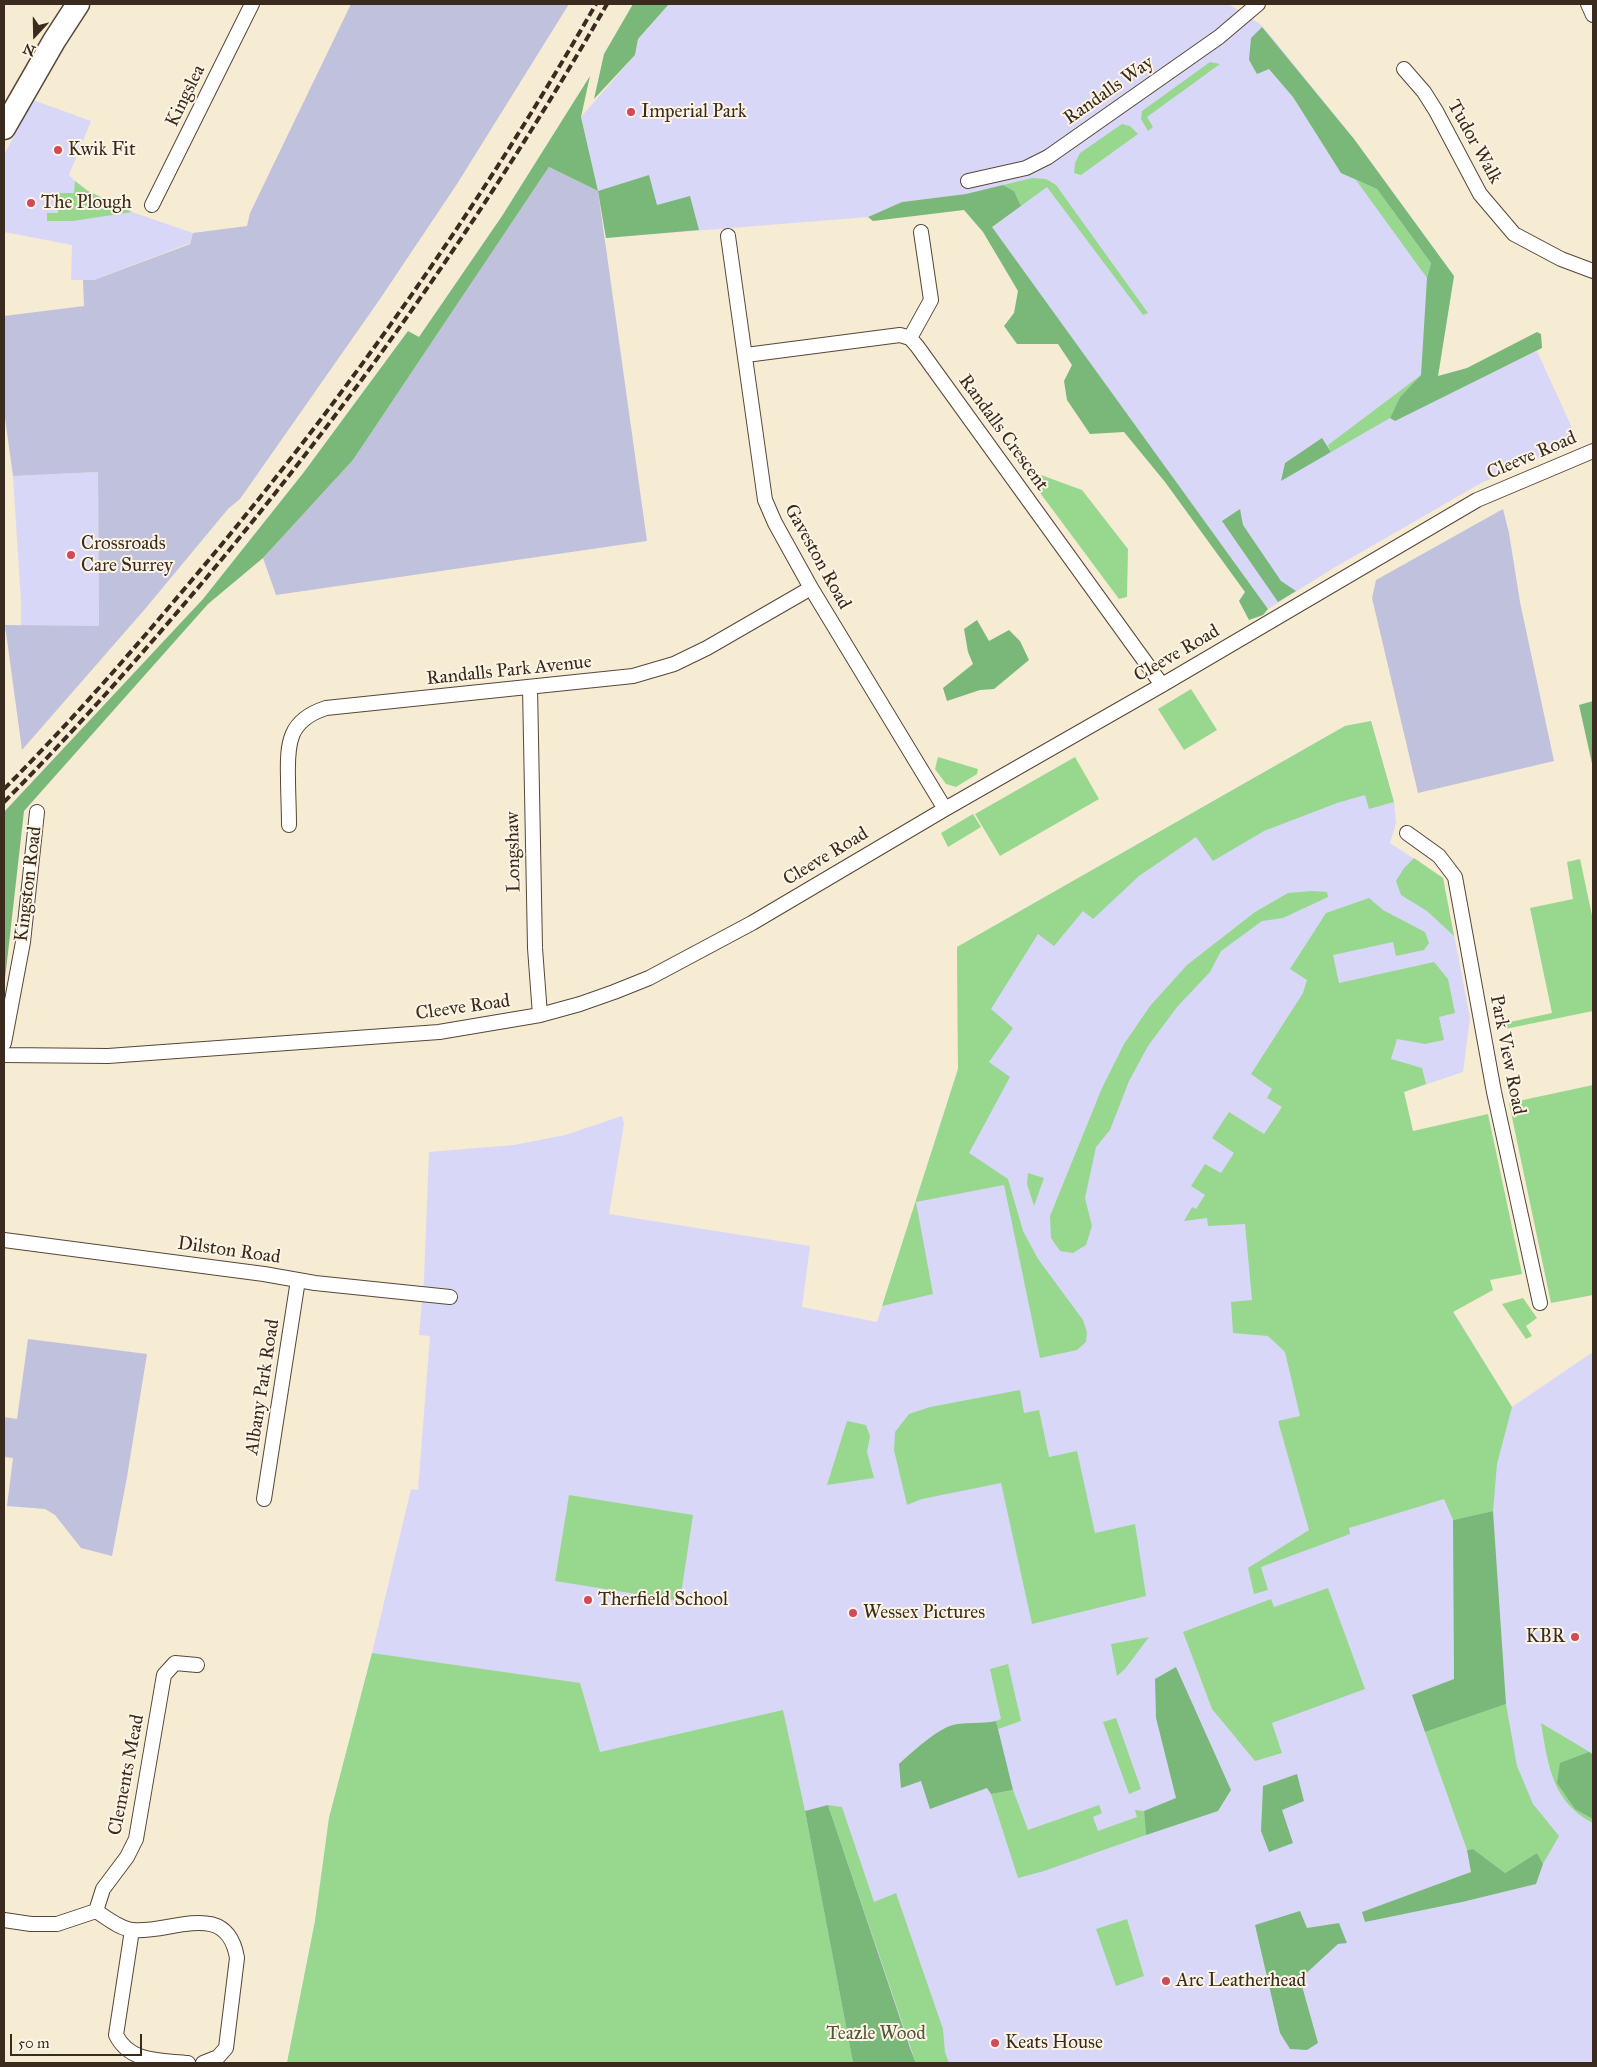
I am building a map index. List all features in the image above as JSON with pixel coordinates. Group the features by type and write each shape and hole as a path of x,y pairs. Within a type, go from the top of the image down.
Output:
{"main road":[{"path":"4,128 54,41 78,4"}],"street":[{"name":"Kingslea","path":"152,205 252,4"},
{"name":"Randalls Way","path":"968,181 1026,168 1048,157 1219,37 1258,4"},
{"path":"1588,4 1593,15"},
{"name":"Tudor Walk","path":"1404,69 1424,92 1436,111 1480,194 1514,234 1554,256 1592,266"},
{"path":"746,355 900,335 910,338 931,300 921,232"},
{"name":"Gaveston Road","path":"728,236 765,500 775,523 811,588 945,809"},
{"name":"Randalls Crescent","path":"910,338 1162,685"},
{"name":"Cleeve Road","path":"4,1055 108,1056 439,1032 540,1015 580,1004 649,978 752,923 1477,500 1593,451"},
{"name":"Randalls Park Avenue","path":"289,824 287,752 290,739 302,720 313,712 326,708 633,676 674,664 707,648 811,588"},
{"name":"Longshaw","path":"530,688 535,948 540,1015"},
{"name":"Kingston Road","path":"4,1043 23,942 38,812"},
{"name":"Park View Road","path":"1407,833 1439,856 1455,877 1494,1092 1540,1303"},
{"name":"Dilston Road","path":"4,1240 298,1280 450,1297"},
{"name":"Albany Park Road","path":"264,1499 298,1280"},
{"name":"Clements Mead","path":"96,1911 103,1888 127,1857 136,1839 164,1675 175,1663 197,1666"},
{"path":"4,1920 31,1924 57,1924 96,1911 115,1923 132,1930 197,1922 214,1925 226,1933 234,1945 237,1958 226,2048 218,2057 203,2063"},
{"path":"132,1930 116,2035 120,2044 139,2057 188,2063"}],"shaded area":[{"path":"351,4 569,4 457,184 380,299 240,499 228,509 145,609 22,750 5,625 99,626 98,472 13,476 4,411 4,316 84,306 83,280 94,280 190,244 193,233 247,226 250,213"},
{"path":"669,4 1228,4 1260,24 1270,35 1354,139 1454,276 1438,377 1447,393 1537,351 1578,441 1481,483 1332,569 1268,609 966,194 902,202 868,217 606,238 598,191 581,117 635,55 638,39"},
{"path":"33,100 91,121 69,175 75,181 88,191 132,212 193,233 190,243 94,280 71,280 72,245 4,232 4,155"},
{"path":"549,167 598,191 647,541 276,595 263,558 353,460"},
{"path":"98,472 99,627 21,627 13,476"},
{"path":"1503,509 1509,533 1520,602 1554,761 1418,793 1372,598 1376,580"},
{"path":"1371,721 1394,802 1396,823 1390,843 1443,878 1470,1018 1463,1072 1404,1092 1453,1311 1512,1407 1593,1352 1593,2063 916,2063 806,1811 853,2063 287,2063 315,1921 329,1818 372,1653 411,1489 418,1490 430,1336 419,1335 424,1279 429,1152 514,1145 565,1135 622,1116 624,1124 609,1214 810,1246 802,1307 877,1322 958,1069 957,947 1345,726"},
{"path":"28,1339 147,1354 112,1556 81,1548 55,1515 45,1509 7,1506 13,1458 4,1457 4,1417 17,1419"}],"green space":[{"path":"633,4 669,4 638,39 635,55 594,99 604,54"},
{"path":"1262,27 1354,139 1454,276 1438,376 1467,368 1537,332 1541,334 1542,348 1395,421 1390,418 1400,397 1421,375 1427,278 1431,263 1377,189 1341,173 1293,97 1269,69 1257,74 1249,60 1251,38"},
{"path":"1210,62 1220,64 1147,117 1153,127 1148,131 1141,119 1142,111"},
{"path":"590,76 581,117 598,191 549,167 353,460 263,558 208,604 24,811 4,988 4,812 203,599 304,472 408,331 419,337 502,216"},
{"path":"1122,124 1130,126 1138,134 1081,175 1074,173 1075,163 1080,153"},
{"path":"649,175 657,205 690,196 699,230 606,238 598,191"},
{"path":"1032,178 1046,179 1056,185 1148,313 1143,315 1047,187 1021,206 1014,191 1003,185"},
{"path":"1356,180 1377,189 1431,263 1427,278"},
{"path":"75,181 88,191 132,212 73,221 47,221 47,213 58,213 59,193 74,193"},
{"path":"1003,185 1014,191 1021,206 992,227 1268,609 1263,615 1249,620 1239,601 1245,592 1165,482 1124,432 1090,434 1067,400 1064,381 1072,365 1058,344 1017,344 1004,326 1014,313 1018,291 983,232 964,210 873,221 868,217 902,202 966,194"},
{"path":"1421,375 1400,397 1390,418 1331,452 1328,445"},
{"path":"1322,438 1331,452 1281,481 1285,463"},
{"path":"1041,475 1082,490 1128,549 1127,597 1119,599 1035,486"},
{"path":"1240,509 1243,525 1281,581 1296,591 1278,602 1222,521"},
{"path":"977,620 989,641 1009,630 1020,641 1029,660 994,689 980,690 947,701 943,688 973,664 968,652 964,629"},
{"path":"1191,689 1217,730 1184,750 1158,709"},
{"path":"1593,701 1593,768 1579,705"},
{"path":"1371,721 1394,802 1369,809 1365,795 1337,803 1264,831 1213,861 1196,837 1139,876 1093,919 1083,911 1054,946 1038,934 991,1009 1013,1028 989,1062 1010,1077 969,1153 1008,1179 1023,1231 1038,1259 1083,1320 1087,1332 1086,1342 1077,1350 1040,1358 1004,1185 916,1202 933,1294 882,1306 958,1069 957,947 1345,726"},
{"path":"938,757 978,769 977,774 956,787 946,784 935,769"},
{"path":"1075,757 1099,799 1000,856 975,814"},
{"path":"973,814 981,827 948,847 941,833"},
{"path":"1414,858 1443,878 1454,936 1427,911 1401,895 1396,881 1404,868"},
{"path":"1580,859 1593,920 1593,1011 1505,1029 1505,1023 1552,1013 1530,908 1573,899 1567,862"},
{"path":"1327,892 1328,897 1283,918 1262,921 1221,951 1210,972 1177,1007 1148,1046 1129,1081 1110,1130 1096,1147 1085,1198 1092,1226 1086,1245 1073,1253 1060,1251 1051,1238 1050,1216 1102,1088 1124,1044 1150,1006 1187,965 1255,912 1288,893"},
{"path":"1369,898 1383,910 1425,932 1429,943 1424,950 1396,956 1393,942 1333,955 1339,983 1434,962 1448,979 1455,1013 1439,1017 1444,1040 1425,1044 1397,1039 1391,1059 1422,1068 1426,1084 1404,1092 1413,1131 1488,1114 1522,1274 1490,1280 1493,1290 1453,1312 1512,1407 1497,1464 1493,1511 1453,1520 1444,1499 1349,1528 1350,1534 1261,1567 1268,1590 1254,1594 1248,1568 1309,1530 1278,1421 1300,1416 1285,1352 1268,1336 1233,1333 1231,1302 1252,1300 1245,1224 1208,1226 1207,1218 1184,1221 1192,1207 1196,1209 1205,1195 1191,1186 1205,1164 1221,1173 1234,1153 1212,1138 1229,1112 1264,1134 1282,1107 1267,1098 1272,1089 1251,1074 1303,993 1307,980 1290,969 1326,913"},
{"path":"1593,1085 1593,1295 1551,1303 1509,1103"},
{"path":"1028,1173 1044,1178 1034,1206 1027,1184"},
{"path":"1523,1298 1537,1318 1526,1326 1532,1336 1526,1339 1502,1304"},
{"path":"1020,1390 1024,1413 1039,1410 1049,1457 1077,1451 1095,1533 1135,1524 1146,1596 1032,1624 1001,1483 922,1499 907,1505 894,1450 895,1432 909,1414 930,1407"},
{"path":"847,1421 866,1425 870,1436 867,1452 874,1478 827,1485"},
{"path":"569,1495 693,1515 680,1601 555,1581"},
{"path":"1493,1511 1506,1704 1425,1732 1412,1695 1454,1679 1453,1520"},
{"path":"1328,1588 1365,1689 1272,1723 1282,1753 1255,1761 1212,1709 1183,1632 1271,1599 1274,1607"},
{"path":"1149,1637 1125,1669 1117,1676 1111,1644"},
{"path":"372,1653 580,1683 600,1752 783,1710 805,1811 853,2063 287,2063 315,1921 329,1818"},
{"path":"1008,1664 1021,1721 998,1729 996,1721 1001,1719 990,1669"},
{"path":"1176,1667 1231,1790 1218,1811 1146,1835 1144,1811 1176,1798 1156,1718 1155,1679"},
{"path":"1506,1704 1517,1766 1533,1804 1559,1836 1543,1864 1537,1853 1505,1873 1473,1849 1467,1850 1425,1732"},
{"path":"1116,1718 1141,1789 1129,1794 1103,1722"},
{"path":"996,1721 1013,1790 991,1794 987,1788 930,1809 921,1781 901,1788 899,1764 932,1736 953,1725"},
{"path":"1541,1723 1593,1754 1593,1823 1579,1814 1560,1793 1550,1768"},
{"path":"1589,1752 1593,1755 1593,1819 1575,1809 1557,1783 1560,1763"},
{"path":"1297,1774 1304,1801 1282,1810 1293,1843 1269,1852 1261,1831 1263,1786"},
{"path":"1013,1790 1028,1830 1099,1805 1102,1813 1093,1817 1098,1831 1137,1817 1135,1810 1144,1811 1146,1835 1044,1871 1018,1878 991,1794"},
{"path":"828,1805 842,1807 874,1902 896,1893 943,2029 945,2052 949,2063 916,2063"},
{"name":"Teazle Wood","path":"828,1805 916,2063 853,2063 805,1811"},
{"path":"1473,1849 1505,1873 1537,1853 1543,1864 1536,1884 1462,1902 1365,1922 1362,1912 1471,1872 1467,1850"},
{"path":"1300,1911 1307,1928 1339,1923 1347,1943 1338,1944 1300,1979 1318,2043 1307,2050 1290,2049 1280,2033 1255,1925"},
{"path":"1127,1919 1144,1976 1116,1986 1096,1929"}],"railway":[{"path":"4,789 120,664 243,518 298,449 404,305 455,231 504,157 596,4"},
{"path":"4,802 78,724 197,589 254,520 363,379 415,306 514,157 607,4"}],"place":[{"name":"Imperial Park","path":"631,112"},
{"name":"Kwik Fit","path":"58,150"},
{"name":"The Plough","path":"31,203"},
{"name":"Crossroads Care Surrey","path":"71,555"},
{"name":"Therfield School","path":"588,1600"},
{"name":"Wessex Pictures","path":"853,1613"},
{"name":"KBR","path":"1575,1637"},
{"name":"Arc Leatherhead","path":"1166,1981"},
{"name":"Keats House","path":"995,2043"}]}
